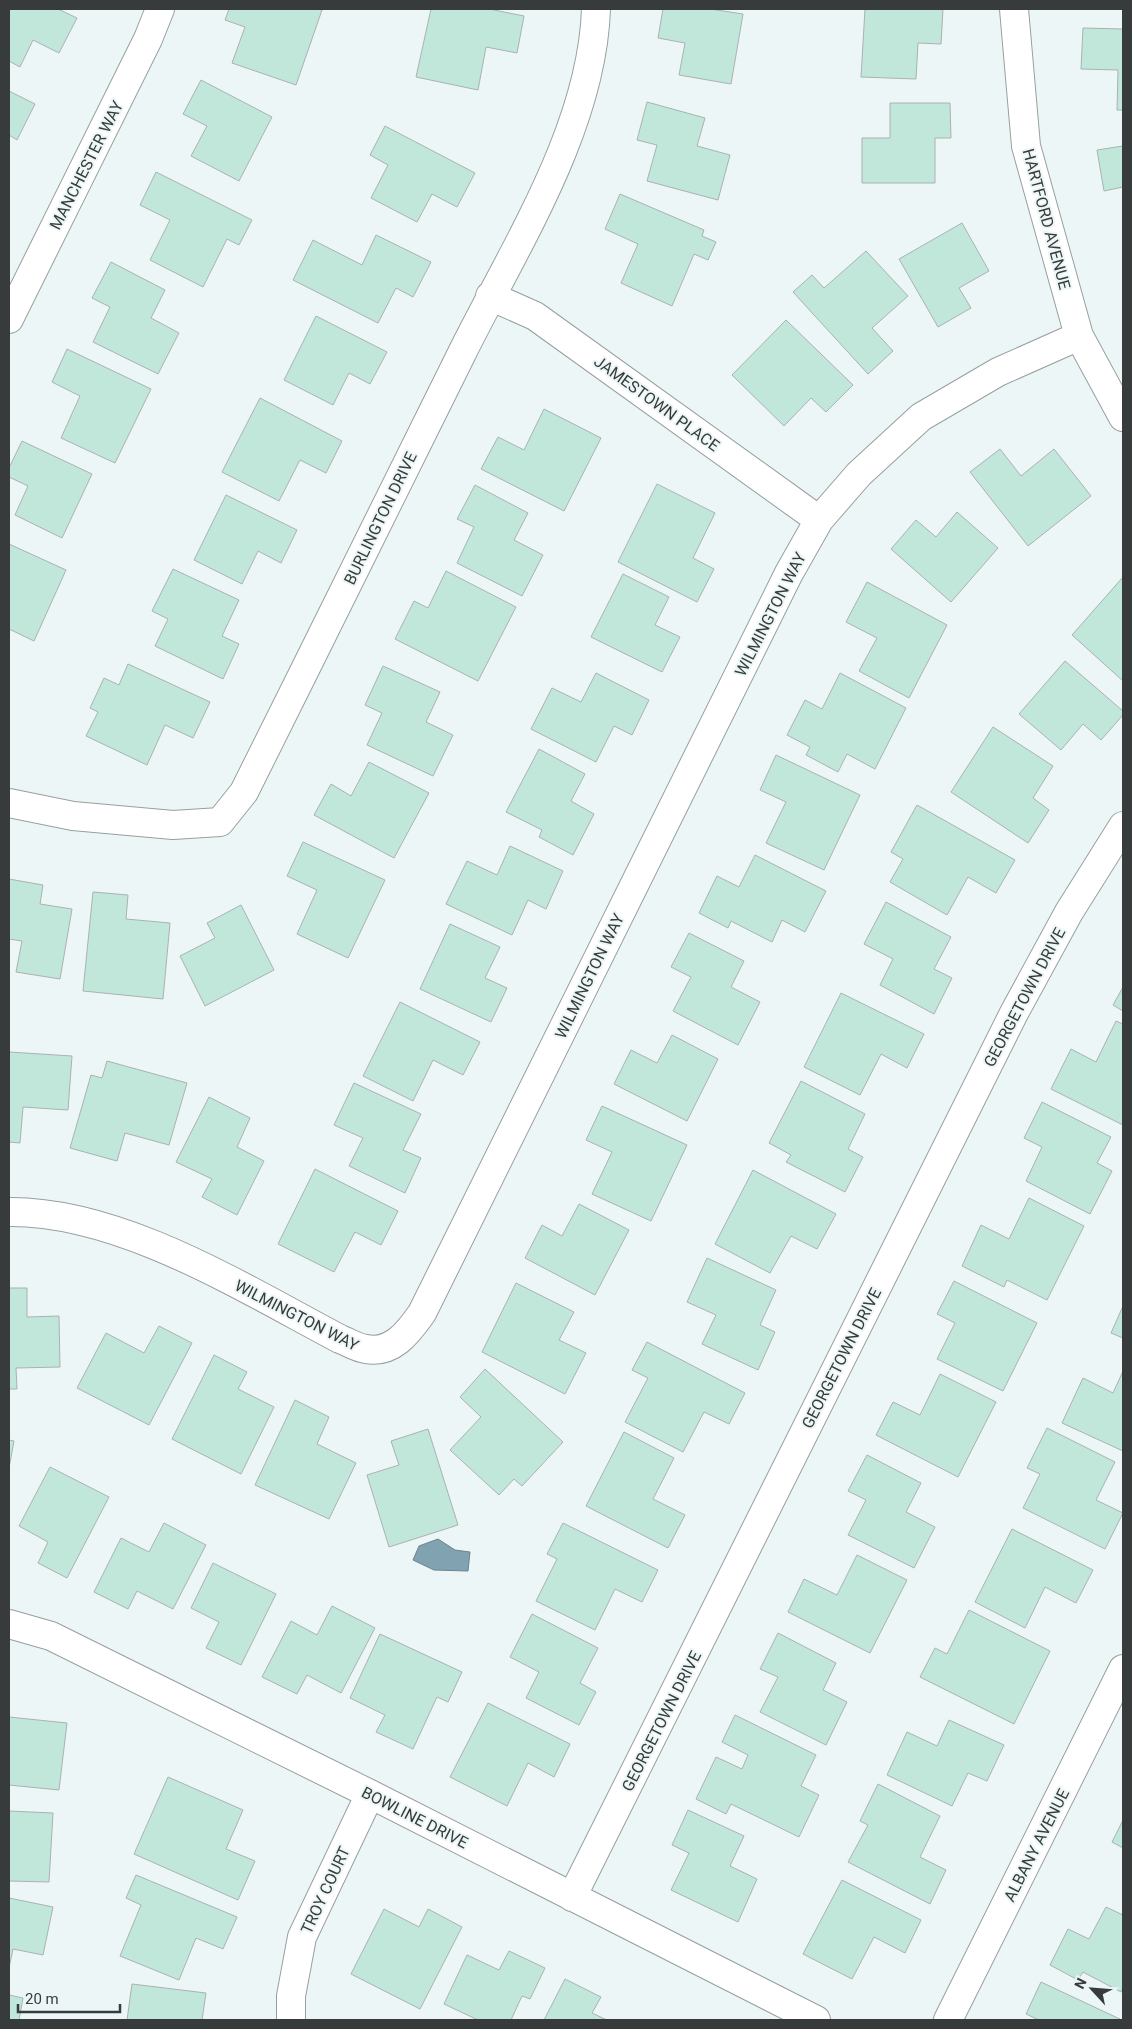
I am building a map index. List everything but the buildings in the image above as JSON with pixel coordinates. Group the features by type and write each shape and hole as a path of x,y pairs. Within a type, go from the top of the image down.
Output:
{"street":[{"name":"MANCHESTER WAY","path":"9,319 108,122 148,39 160,9"},
{"name":"BURLINGTON DRIVE","path":"9,802 82,817 173,825 220,822 244,792 490,296 534,212 564,146 585,84 596,23 596,9"},
{"name":"HARTFORD AVENUE","path":"1014,9 1026,146 1079,336 1123,417"},
{"name":"JAMESTOWN PLACE","path":"490,296 535,316 819,520"},
{"name":"WILMINGTON WAY","path":"9,1212 23,1212 89,1222 180,1255 340,1339 365,1349 387,1348 406,1335 422,1313 789,573 819,520 859,474 921,417 998,372 1079,336"},
{"name":"GEORGETOWN DRIVE","path":"572,1897 1014,1012 1069,912 1123,826"},
{"name":"BOWLINE DRIVE","path":"9,1624 51,1636 370,1794 816,2020"},
{"name":"ALBANY AVENUE","path":"948,2020 1123,1669"},
{"name":"TROY COURT","path":"291,2020 291,1996 302,1937 370,1794"}],"water":[{"path":"438,1539 455,1550 470,1552 468,1571 434,1570 413,1560 419,1546"}]}
